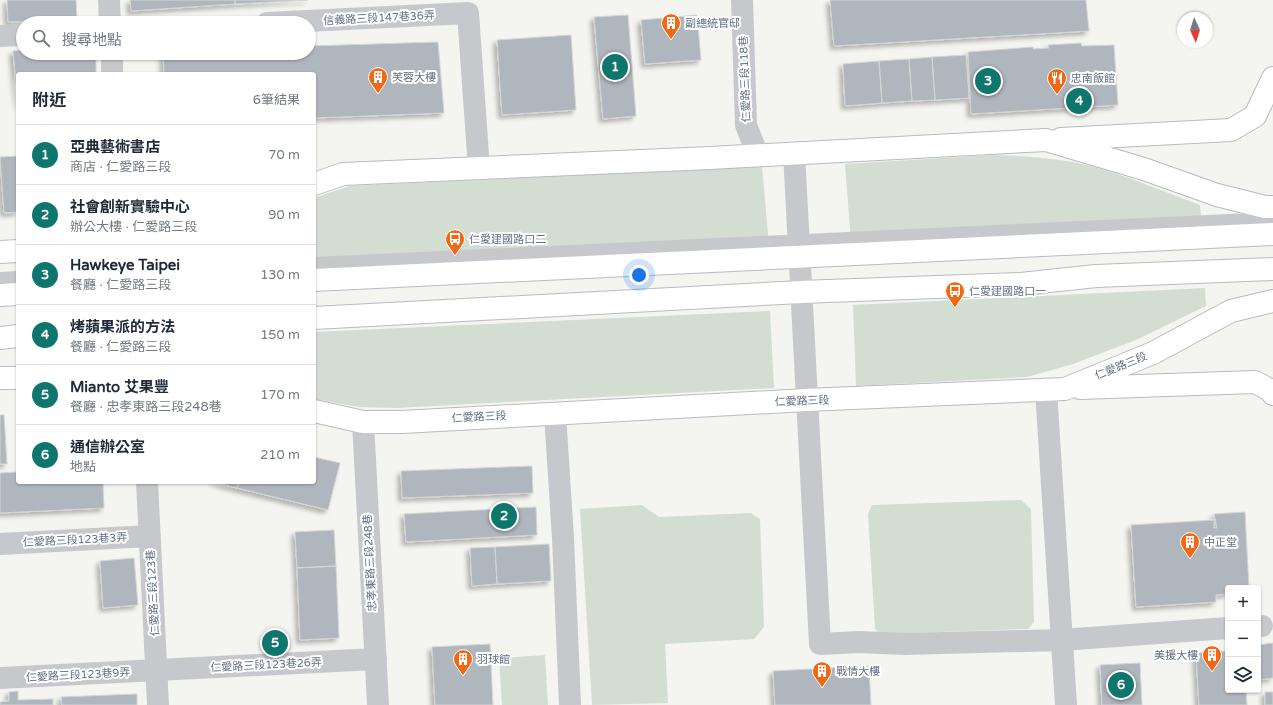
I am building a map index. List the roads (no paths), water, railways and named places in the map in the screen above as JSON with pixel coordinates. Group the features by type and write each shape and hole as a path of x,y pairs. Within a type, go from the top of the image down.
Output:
{"main road":[{"path":"316,183 343,174 758,156 1231,130 1255,116 1273,78"},
{"path":"1046,140 1144,169 1217,195 1265,207 1273,207"},
{"path":"316,280 800,250 1273,234"},
{"path":"0,252 16,251"},
{"path":"316,318 801,292 1021,284 1096,276 1273,269"},
{"path":"0,295 16,294"},
{"name":"仁愛路三段","path":"316,411 363,422 1056,389 1153,353 1231,311 1273,301"},
{"path":"0,378 16,378"},
{"path":"1056,389 1255,382 1270,390 1273,394"}],"street":[{"path":"109,0 110,16"},
{"name":"仁愛路三段118巷","path":"742,0 746,125 758,156"},
{"path":"475,3 479,169"},
{"name":"信義路三段147巷36弄","path":"316,18 475,3"},
{"path":"0,36 16,35"},
{"path":"112,60 112,72"},
{"path":"794,153 820,644 859,642 905,644 1061,640 1225,628"},
{"path":"316,268 800,250 1273,223"},
{"path":"0,283 16,282"},
{"path":"1056,389 1061,640 1066,705"},
{"path":"555,414 563,538 570,705"},
{"name":"忠孝東路三段248巷","path":"363,422 378,705"},
{"name":"仁愛路三段123巷","path":"147,484 158,705"},
{"name":"仁愛路三段123巷3弄","path":"0,544 150,536"},
{"name":"仁愛路三段123巷26弄","path":"157,671 376,659"},
{"name":"仁愛路三段123巷9弄","path":"0,678 157,671"}],"place":[{"name":"副總統官邸","path":"671,40"},
{"name":"亞典藝術書店","path":"615,67"},
{"name":"Hawkeye Taipei","path":"988,81"},
{"name":"芙蓉大樓","path":"378,94"},
{"name":"忠南飯館","path":"1057,95"},
{"name":"烤蘋果派的方法","path":"1079,101"},
{"name":"仁愛建國路口二","path":"455,256"},
{"name":"仁愛建國路口一","path":"955,308"},
{"name":"社會創新實驗中心","path":"504,516"},
{"name":"中正堂","path":"1190,559"},
{"name":"Mianto 艾果豐","path":"275,643"},
{"name":"美援大樓","path":"1212,672"},
{"name":"羽球館","path":"463,676"},
{"name":"通信辦公室","path":"1121,685"},
{"name":"戰情大樓","path":"822,688"}]}
